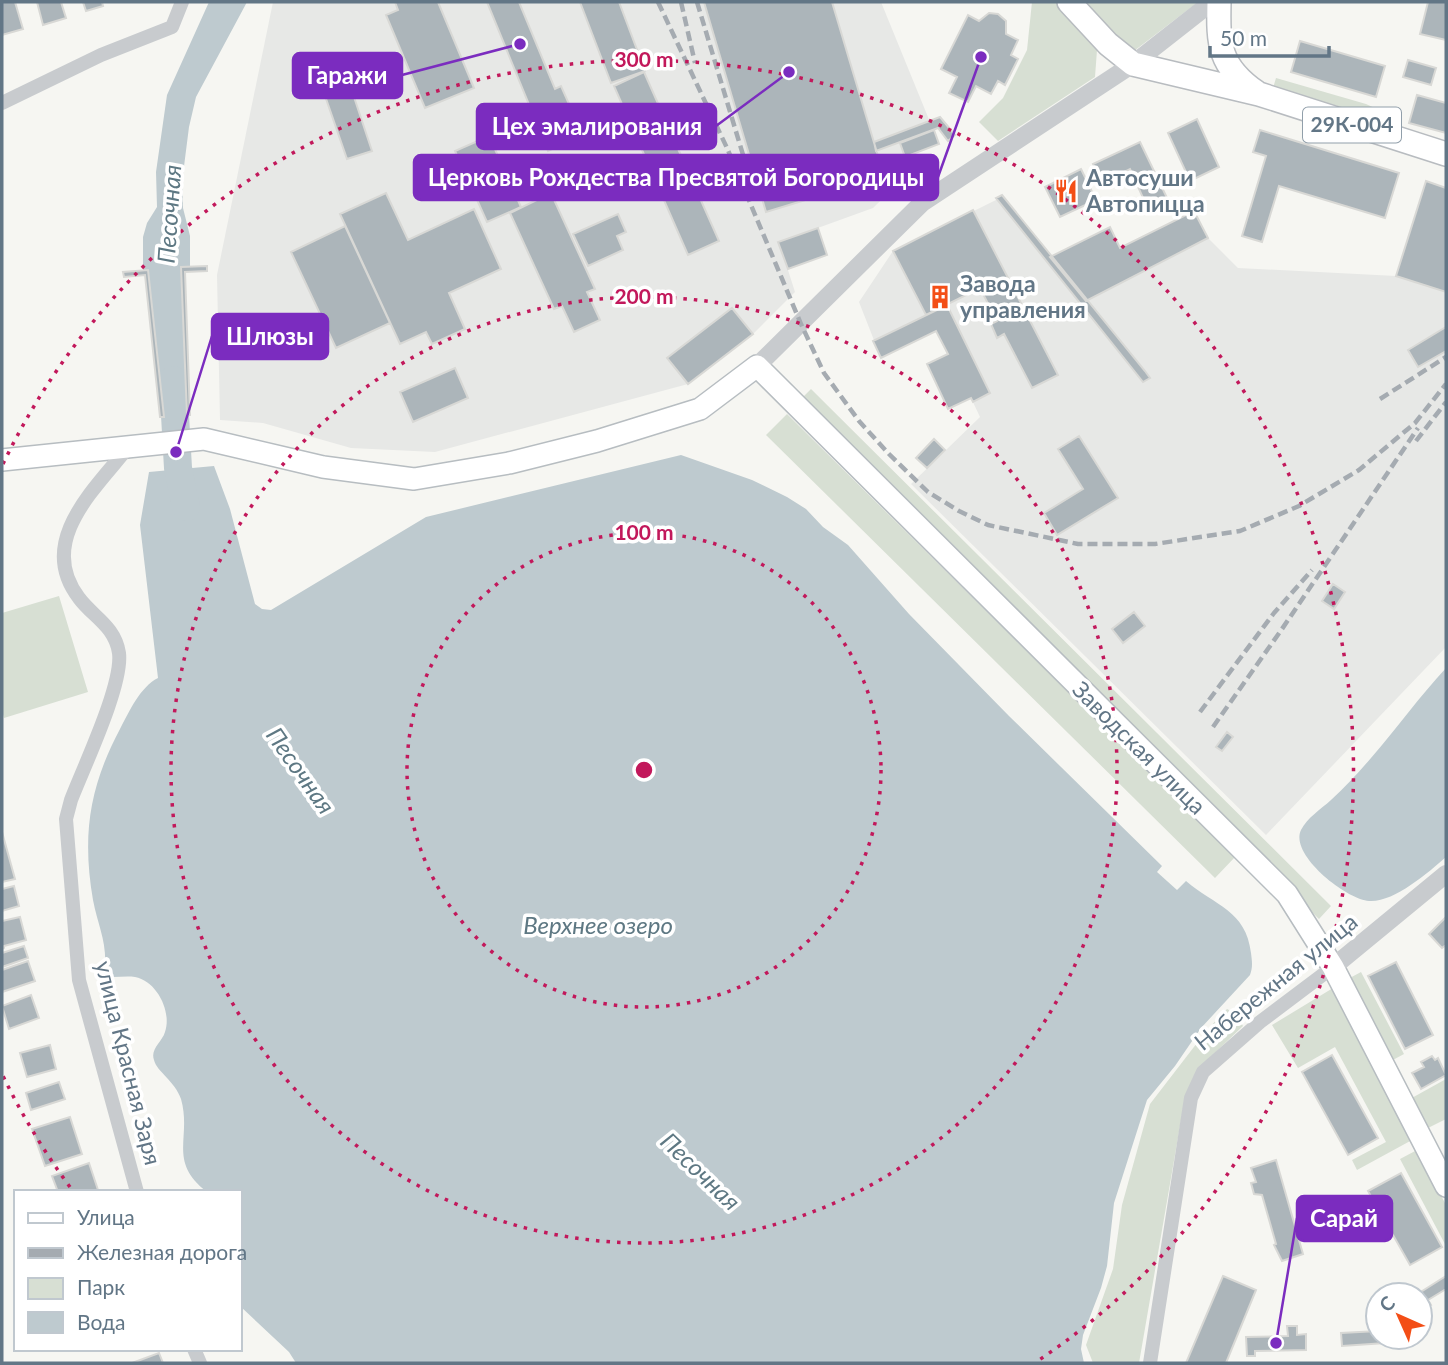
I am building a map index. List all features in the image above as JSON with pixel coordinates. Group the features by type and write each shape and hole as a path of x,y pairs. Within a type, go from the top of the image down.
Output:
{"main road":[{"name":"29К-004","path":"1069,2 1108,44 1133,64 1259,94 1446,154"},
{"name":"29К-004","path":"1219,2 1220,38 1226,61 1238,79 1259,94"},
{"path":"2,460 204,439 323,467 414,479 522,460 597,441 700,409 757,366"},
{"name":"Заводская улица","path":"757,366 1287,894 1333,967 1446,1186"}],"street":[{"path":"2,103 101,55 172,27 182,2"},
{"path":"757,366 922,203 1133,64 1212,2"},
{"path":"1105,83 1109,63 1108,44"},
{"name":"улица Красная Заря","path":"136,1190 79,980 66,819 115,686 119,653 108,626 78,597 66,572 65,536 76,512 141,444"},
{"name":"Набережная улица","path":"1150,1363 1191,1098 1203,1072 1446,874"}],"shaded area":[{"path":"273,2 881,2 939,144 905,157 910,172 873,208 779,242 795,292 753,334 688,384 435,452 351,448 263,423 220,420 217,275"},
{"path":"1426,181 1446,188 1446,647 1266,835 911,484 980,417 971,398 948,409 927,364 947,354 936,331 881,358 859,302 893,251 1002,195 1088,300 1208,238 1238,268 1396,276"}],"green space":[{"path":"1032,2 1056,2 1097,50 1095,77 998,141 979,122 1003,98 1027,50"},
{"path":"1082,2 1198,2 1134,51 1113,36"},
{"path":"1276,78 1366,104 1379,110 1377,117 1273,88"},
{"path":"811,389 1331,906 1319,919 799,401"},
{"path":"787,414 1235,857 1215,878 766,435"},
{"path":"59,596 88,692 4,718 2,613"},
{"path":"1361,972 1404,1054 1391,1061 1348,979"},
{"path":"1333,988 1412,1140 1357,1170 1352,1160 1386,1142 1335,1047 1298,1068 1272,1025"},
{"path":"1227,1009 1237,1014 1243,1026 1198,1069 1185,1097 1139,1363 1093,1363 1086,1345 1113,1269 1122,1205 1150,1104 1207,1030"},
{"path":"1446,1079 1446,1119 1426,1129 1410,1099"},
{"path":"1417,1150 1446,1205 1446,1246 1400,1159"}],"water":[{"path":"209,2 247,2 196,97 189,127 182,182 183,208 190,236 190,267 181,268 187,415 164,417 148,270 143,270 143,237 147,223 157,207 156,172 167,95"},
{"name":"Верхнее озеро","path":"681,455 752,480 787,497 806,509 823,527 848,545 909,614 1162,866 1157,872 1177,890 1186,881 1228,910 1243,927 1251,953 1250,975 1201,1028 1147,1100 1114,1203 1107,1266 1083,1335 1081,1349 1084,1363 296,1363 289,1352 242,1308 242,1190 205,1190 188,1170 184,1159 184,1113 181,1099 153,1056 167,1024 164,1007 150,984 132,977 113,977 105,969 103,942 90,877 88,854 91,812 101,771 109,750 136,700 146,687 158,678 140,525 149,472 214,466 230,509 255,604 262,609 271,610 426,517"},
{"path":"1446,668 1446,857 1420,878 1389,897 1369,901 1359,899 1335,885 1311,863 1303,852 1301,830 1310,818 1362,769"}],"building":[{"path":"2,2 15,2 23,29 2,35"},
{"path":"37,2 61,2 66,18 43,25"},
{"path":"83,2 102,2 103,6 86,11"},
{"path":"395,2 438,2 474,88 425,108 386,15 398,10"},
{"path":"487,2 519,2 555,89 561,86 569,104 563,107 576,139 548,151"},
{"path":"580,2 619,2 645,71 611,83"},
{"path":"704,2 832,2 884,176 766,212"},
{"path":"1428,2 1446,2 1446,40 1420,34"},
{"path":"989,13 998,14 1006,21 1006,34 1018,40 1011,55 1018,59 1005,85 998,81 991,94 976,86 968,102 949,93 957,77 941,69 968,15 979,21"},
{"path":"1300,41 1385,66 1376,97 1291,72"},
{"path":"341,58 372,151 347,159 315,67"},
{"path":"1408,60 1436,68 1431,85 1403,77"},
{"path":"644,72 719,241 688,255 614,86"},
{"path":"1417,95 1446,103 1446,133 1409,123"},
{"path":"940,117 955,135 948,141 938,128 876,151 874,142"},
{"path":"1197,119 1219,167 1190,181 1168,133"},
{"path":"934,130 939,144 905,157 900,143"},
{"path":"1260,130 1399,173 1385,218 1279,186 1262,242 1242,236 1266,156 1253,152"},
{"path":"489,136 521,207 487,222 455,151"},
{"path":"1140,142 1169,202 1149,211 1130,169 1102,183 1093,164"},
{"path":"1081,169 1096,200 1060,217 1045,187"},
{"path":"1426,181 1446,188 1446,292 1396,276"},
{"path":"386,193 408,240 474,209 501,269 449,293 465,329 432,344 426,332 400,344 340,214"},
{"path":"551,193 595,289 587,292 600,320 574,332 562,306 554,309 510,213"},
{"path":"1002,195 1150,378 1143,382 996,198"},
{"name":"Завода управления","path":"973,210 1058,375 1032,388 1004,334 997,338 991,324 997,321 980,288 926,315 893,251"},
{"path":"1194,211 1208,238 1086,301 1050,257 1110,227 1120,248"},
{"path":"618,214 626,232 617,236 623,250 588,266 573,234"},
{"path":"345,226 390,323 336,348 291,252"},
{"path":"818,228 827,255 788,269 778,242"},
{"path":"207,266 207,271 185,272 190,415 187,415 181,267"},
{"path":"148,270 164,417 160,417 145,275 124,277 123,272"},
{"path":"947,305 990,393 973,402 971,398 948,409 927,364 948,354 936,331 881,358 873,341"},
{"path":"732,308 753,334 688,384 667,358"},
{"path":"1446,327 1446,351 1418,367 1408,350"},
{"path":"455,368 468,398 413,422 400,392"},
{"path":"1079,436 1118,498 1057,535 1044,513 1083,489 1058,449"},
{"path":"934,439 945,450 927,468 916,458"},
{"path":"1333,584 1345,592 1334,609 1322,601"},
{"path":"1134,612 1145,626 1123,643 1112,629"},
{"path":"1227,732 1233,737 1222,751 1216,747"},
{"path":"2,832 15,879 2,882"},
{"path":"14,886 19,906 2,911 2,889"},
{"path":"20,917 26,940 4,946 2,949 2,921"},
{"path":"1446,917 1446,945 1442,948 1429,934"},
{"path":"24,946 28,958 2,967 2,953"},
{"path":"28,961 35,981 2,992 2,970"},
{"path":"1396,962 1433,1035 1405,1049 1368,976"},
{"path":"31,995 39,1018 9,1029 2,1006"},
{"path":"50,1045 56,1069 27,1077 20,1053"},
{"path":"1332,1055 1378,1138 1348,1155 1302,1072"},
{"path":"1432,1056 1435,1060 1438,1058 1446,1075 1421,1089 1412,1073 1424,1067 1421,1062"},
{"path":"59,1082 65,1099 31,1110 26,1093"},
{"path":"70,1117 82,1154 45,1166 32,1129"},
{"path":"1276,1160 1303,1254 1282,1261 1274,1245 1276,1244 1262,1195 1254,1194 1251,1183 1256,1182 1251,1168"},
{"path":"89,1163 98,1190 57,1190 52,1176"},
{"path":"1401,1173 1442,1247 1410,1265 1368,1191"},
{"path":"1223,1276 1256,1290 1226,1363 1186,1363"},
{"path":"1446,1276 1446,1289 1434,1296 1434,1284"},
{"path":"1287,1326 1297,1326 1297,1335 1306,1334 1306,1350 1255,1351 1255,1356 1247,1356 1246,1337 1288,1336"},
{"path":"1364,1332 1364,1344 1342,1346 1341,1333"},
{"path":"159,1353 163,1363 132,1363"}],"waterway":[{"name":"Песочная","path":"173,380 178,468 186,507"}],"railway":[{"path":"658,2 727,148 824,373 859,421 889,454 928,492 959,511 988,525 1078,544 1155,544 1240,531 1299,506 1359,470 1415,423 1446,384"},
{"path":"681,2 695,63"},
{"path":"697,2 753,188"},
{"path":"1380,399 1446,357"},
{"path":"1416,441 1446,402"},
{"path":"1213,727 1418,428"},
{"path":"1200,712 1274,613 1312,570"}],"place":[{"name":"Гаражи","path":"520,44"},
{"name":"Церковь Рождества Пресвятой Богородицы","path":"981,57"},
{"name":"Цех эмалирования","path":"789,72"},
{"name":"Автосуши Автопицца","path":"1066,191"},
{"name":"Завода управления","path":"940,297"},
{"name":"Шлюзы","path":"176,452"},
{"name":"Сарай","path":"1276,1343"}]}
